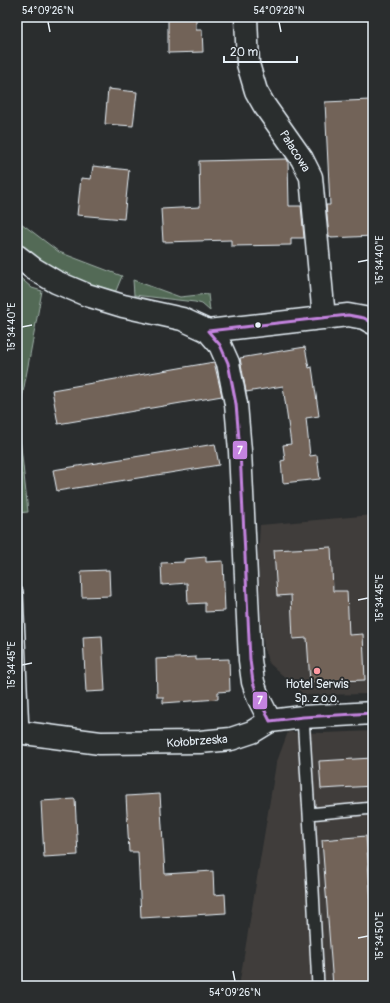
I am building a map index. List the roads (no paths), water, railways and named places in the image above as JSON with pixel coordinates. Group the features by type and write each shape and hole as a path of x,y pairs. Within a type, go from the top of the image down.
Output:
{"street":[{"name":"Pałacowa","path":"246,17 248,64 256,91 264,105 302,159 311,177 324,318"},
{"path":"17,256 34,269 56,282 86,295 123,306 182,319 208,331 220,345 228,364 236,404 240,451 250,660 256,690 270,721"},
{"path":"208,331 324,318 356,316 373,322"},
{"name":"Kołobrzeska","path":"20,732 100,743 200,742 231,739 252,732 270,721 303,717 373,714"}],"lane":[{"path":"17,592 20,732"},
{"path":"303,717 318,986"},
{"path":"309,814 373,808"}],"place":[{"name":"Hotel Serwis Sp. z o.o.","path":"317,671"}]}
